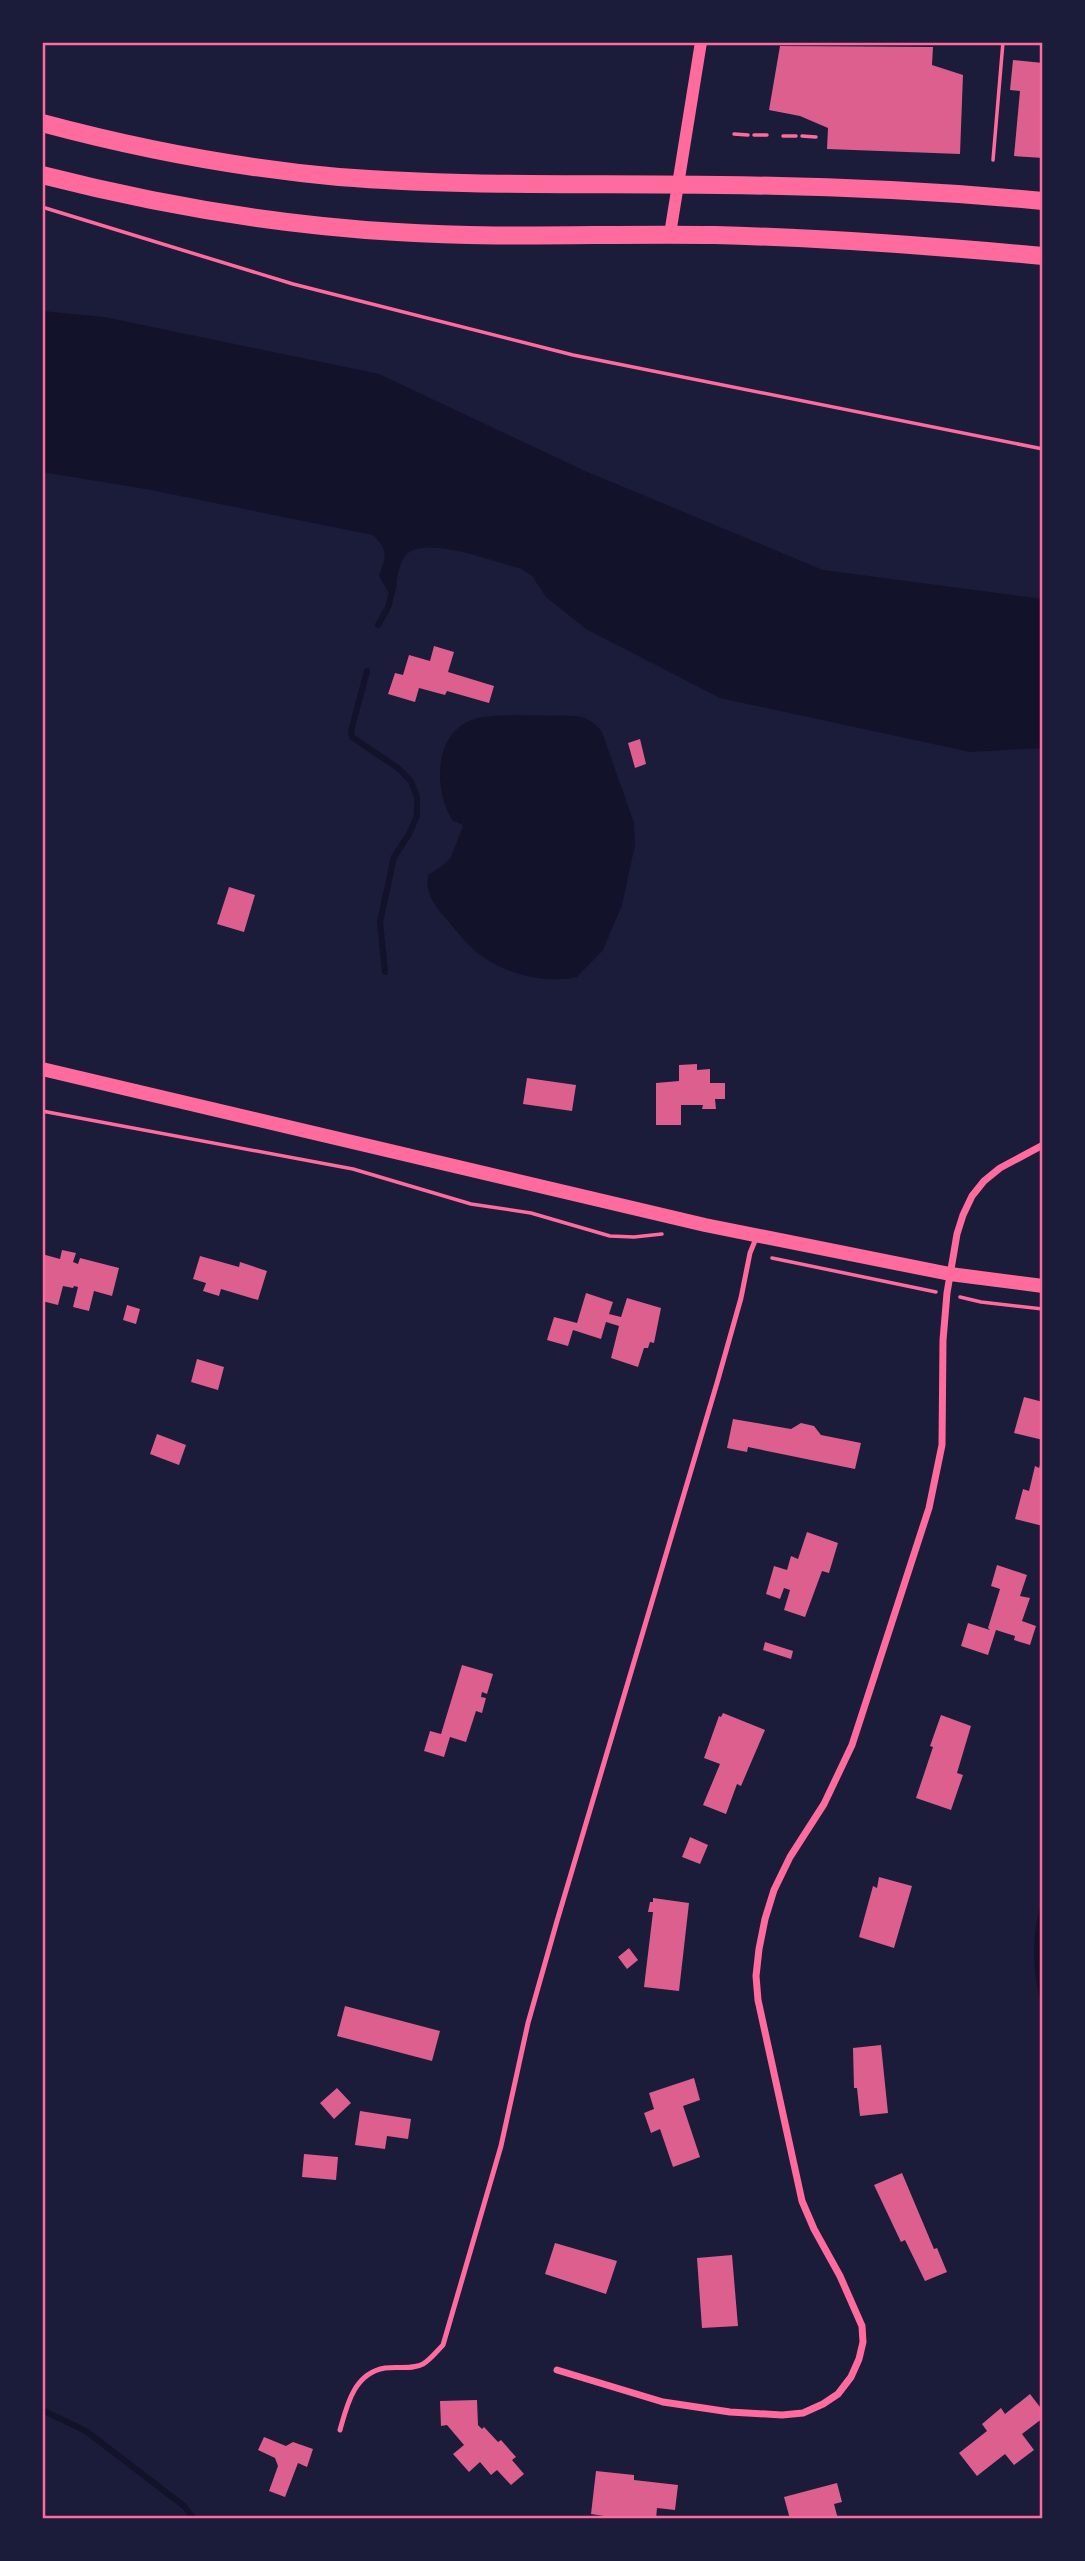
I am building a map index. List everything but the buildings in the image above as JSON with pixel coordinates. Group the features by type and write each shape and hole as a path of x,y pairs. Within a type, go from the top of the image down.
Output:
{"main road":[{"path":"42,123 125,144 229,163 337,176 442,183 931,191 1043,201"},
{"path":"42,175 177,206 279,222 398,232 670,234 843,240 1043,256"},
{"path":"42,1069 757,1236 950,1274 1043,1286"}],"street":[{"path":"670,234 701,42"},
{"path":"558,2370 663,2402 730,2412 782,2415 803,2413 838,2393 851,2376 859,2359 863,2342 862,2326 840,2276 814,2229 796,2176 762,2024 756,1976 765,1919 774,1890 790,1857 824,1804 852,1745 929,1508 942,1445 943,1340 947,1293 957,1234 972,1196 1000,1168 1043,1145"}],"lane":[{"path":"340,2430 349,2397 365,2376 384,2368 406,2368 424,2364 443,2345 500,2146 528,2023 717,1383 741,1298 750,1253 757,1236"}],"path":[{"path":"993,160 1003,42"},
{"path":"734,134 767,135"},
{"path":"783,136 816,137"},
{"path":"42,207 293,284 573,355 1043,449"},
{"path":"42,1111 354,1169 471,1204 531,1213 610,1236 634,1237 666,1233"},
{"path":"750,1253 947,1293 981,1303 1043,1309"}],"shaded area":[{"path":"42,311 104,317 379,374 585,471 823,570 1043,599 1043,748 970,752 720,698 586,629 546,597 532,576 522,569 462,552 428,547 415,549 403,559 395,592 389,593 379,576 384,550 373,535 146,489 42,472"},
{"path":"513,715 578,716 594,724 602,732 634,823 635,845 622,905 603,950 577,977 552,979 526,976 489,961 471,947 440,912 428,889 428,875 451,857 463,826 453,821 442,794 440,779 444,749 461,726 475,719"}],"waterway":[{"path":"378,625 388,607 394,585"},
{"path":"367,671 351,731 352,737 398,768 411,781 417,797 417,816 394,857 380,922 385,972"},
{"path":"1043,1909 1037,1954 1043,1999"},
{"path":"42,2410 86,2431 184,2506 194,2519"}]}
